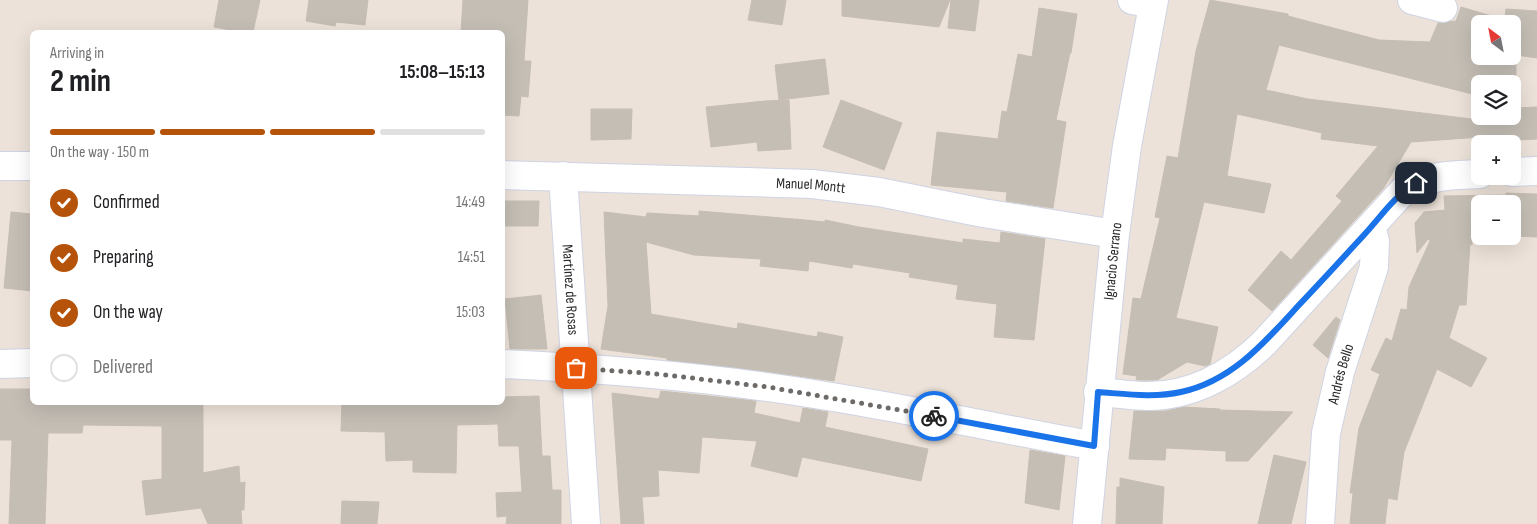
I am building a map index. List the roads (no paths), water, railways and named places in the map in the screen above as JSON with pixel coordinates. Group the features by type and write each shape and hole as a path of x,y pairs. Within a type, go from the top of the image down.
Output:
{"street":[{"path":"1412,0 1443,8"},
{"name":"Ignacio Serrano","path":"1087,524 1098,392 1115,234 1146,1"},
{"path":"0,166 30,166"},
{"path":"1521,172 1537,171"},
{"path":"1098,392 1149,396 1183,392 1222,376 1252,354 1404,190 1416,183 1443,176 1471,174"},
{"name":"Manuel Montt","path":"505,175 812,184 879,192 983,213 1115,234"},
{"name":"Martínez de Rosas","path":"563,176 586,524"},
{"name":"Andrés Bello","path":"1320,524 1326,433 1340,372 1374,268 1375,241 1371,227"},
{"path":"0,364 30,363"},
{"path":"505,364 658,374 768,387 876,405 1094,446"}]}
